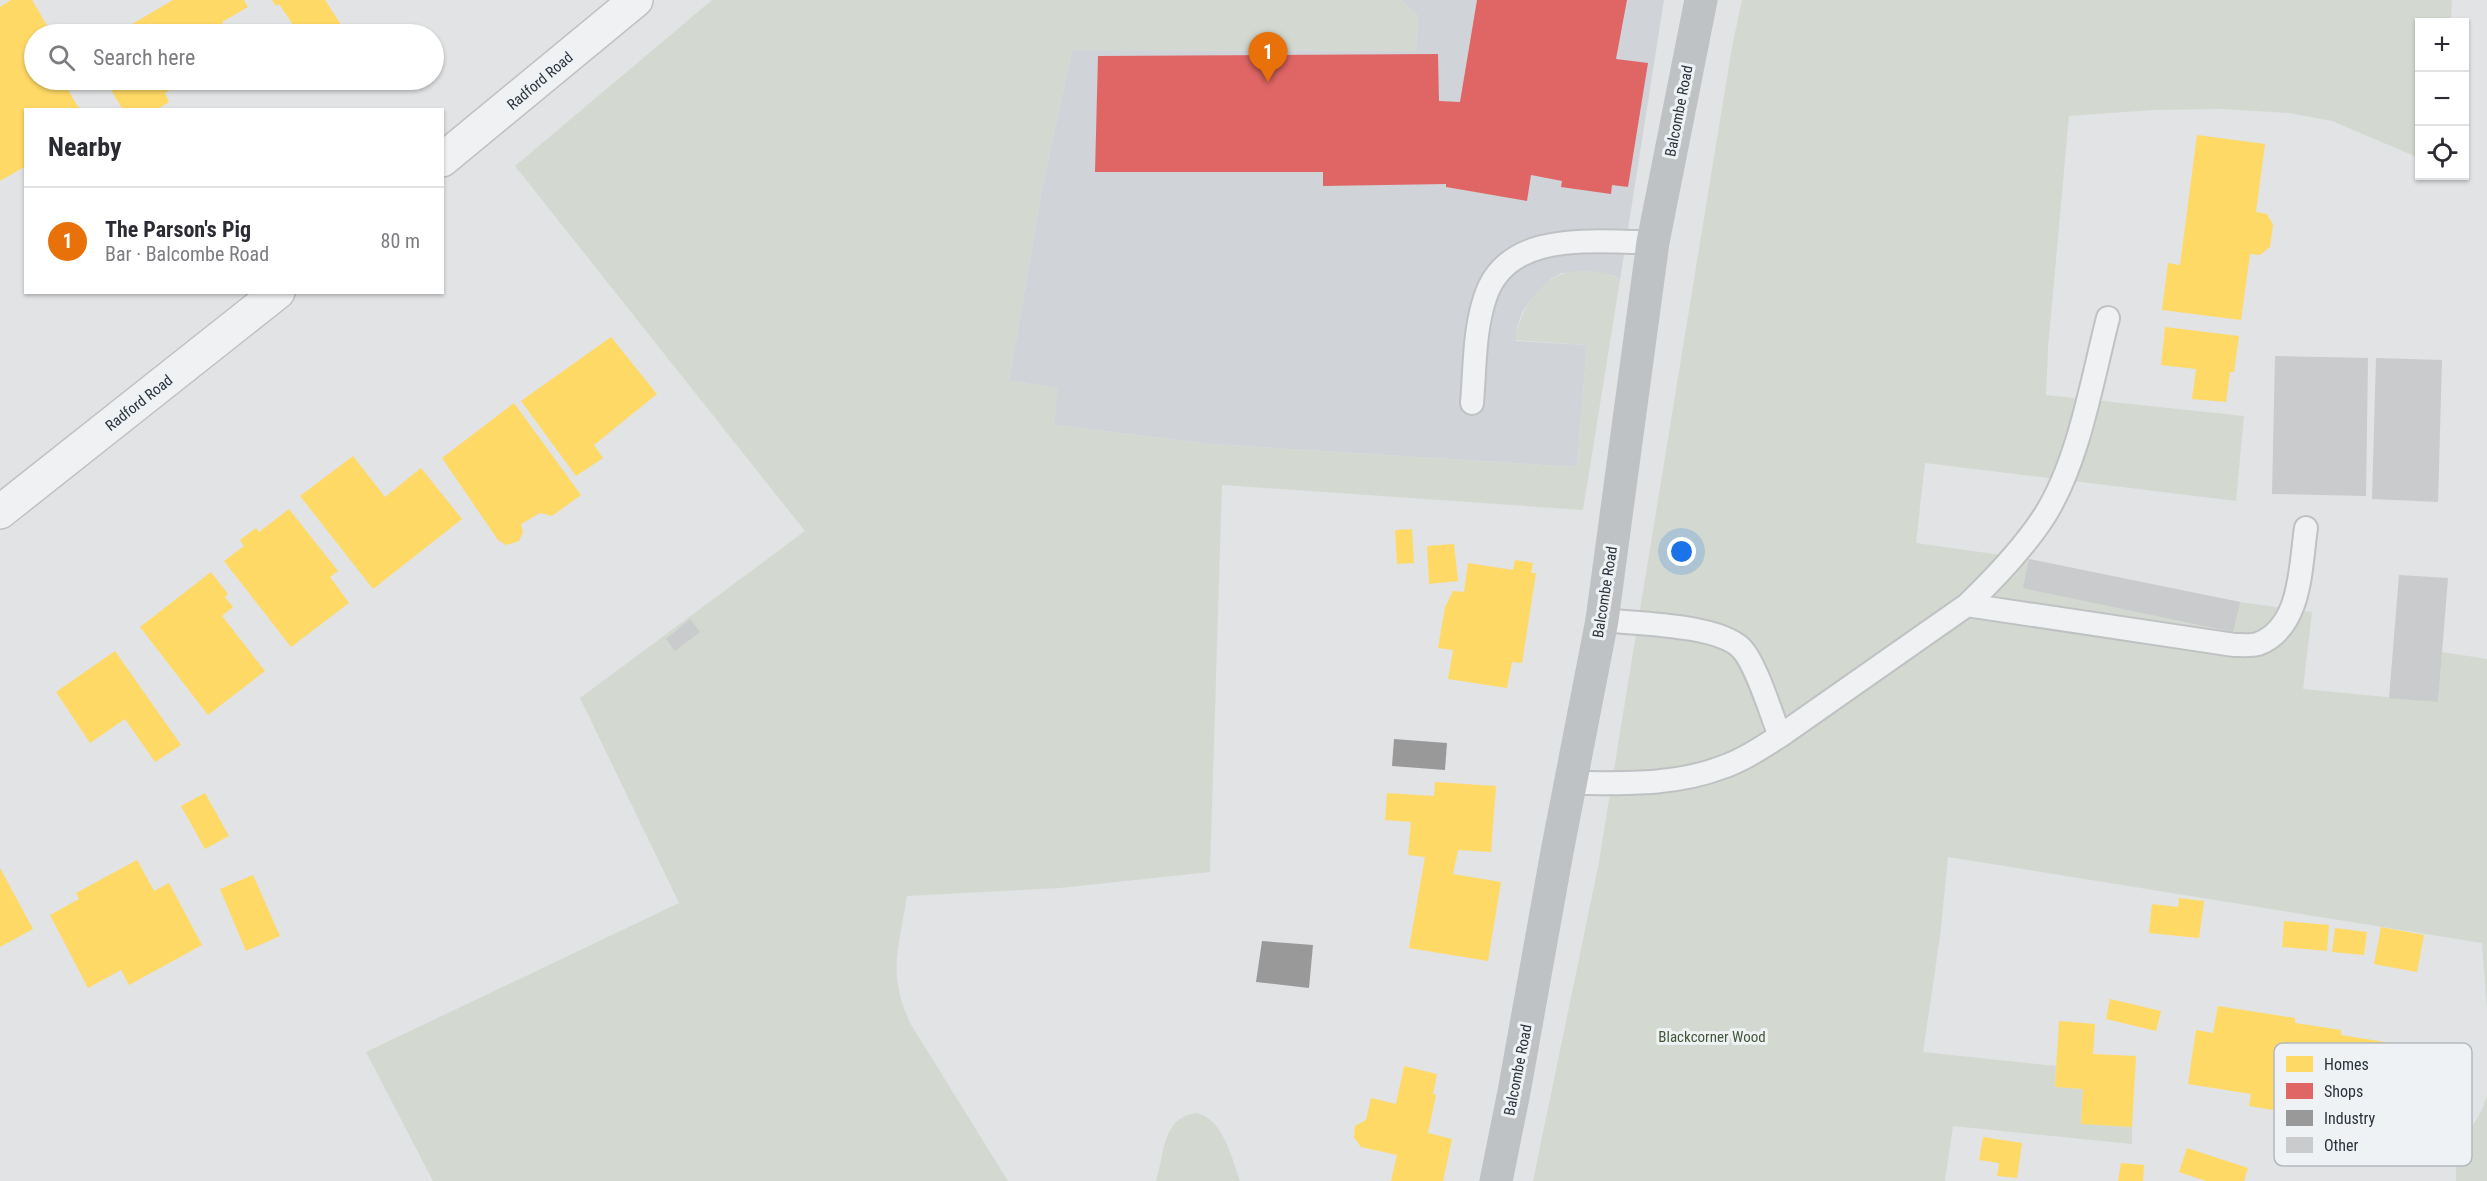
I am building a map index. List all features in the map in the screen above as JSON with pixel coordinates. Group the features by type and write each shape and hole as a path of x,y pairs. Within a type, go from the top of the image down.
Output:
{"main road":[{"name":"Balcombe Road","path":"1496,1181 1602,620 1653,242 1701,0"}],"street":[{"name":"Radford Road","path":"444,158 636,0"},
{"name":"Radford Road","path":"0,512 275,294"}],"lane":[{"path":"1472,402 1482,310 1490,286 1503,268 1522,254 1551,244 1653,242"},
{"path":"1570,783 1652,783 1692,777 1748,756 1967,605 1995,578 2024,544 2045,514 2062,483 2075,446 2108,318"},
{"path":"1967,605 2234,645 2256,644 2284,626 2292,610 2306,528"},
{"path":"1602,620 1702,631 1725,637 1742,648 1752,666 1780,736"}],"shaded area":[{"path":"1401,0 1664,0 1620,280 1613,275 1562,273 1551,279 1529,302 1517,328 1516,341 1587,345 1577,467 1212,444 1054,425 1057,388 1009,381 1042,188 1072,50 1416,51 1418,16"}],"green space":[{"path":"712,0 1401,0 1418,16 1416,51 1072,50 1042,188 1009,381 1058,388 1054,425 1212,444 1577,467 1587,345 1515,340 1518,326 1530,300 1549,281 1561,275 1574,271 1589,271 1606,273 1620,280 1583,510 1222,485 1210,872 1060,888 907,896 897,960 899,989 903,1005 910,1023 1008,1181 433,1181 366,1052 679,903 580,698 805,531 515,166"},
{"name":"Blackcorner Wood","path":"1742,0 2452,0 2451,18 2415,18 2415,156 2332,121 2289,113 2222,109 2152,110 2069,116 2048,348 2046,395 2244,416 2236,501 1925,463 1916,543 2029,559 2055,567 2240,602 2312,612 2303,689 2438,702 2442,652 2487,659 2487,1011 2482,943 1948,857 1940,937 1923,1052 2056,1066 2055,1087 2083,1089 2081,1124 2132,1127 2132,1144 1953,1126 1945,1181 1533,1181 1598,867 1732,47"},
{"path":"2487,1095 2487,1181 2456,1181 2456,1166 2472,1166 2472,1127 2482,1110"},
{"path":"1195,1113 1204,1116 1219,1130 1240,1181 1156,1181 1170,1130 1176,1122"}],"building: Homes":[{"path":"11,0 32,0 46,24 24,24 24,90 68,90 79,108 24,108 24,167 0,181 0,7"},
{"path":"173,0 244,0 248,7 222,22 223,24 132,24"},
{"path":"272,0 325,0 341,24 292,24 279,4 276,6"},
{"path":"111,90 170,90 165,93 169,102 159,108 122,108"},
{"path":"2197,135 2265,144 2256,212 2267,214 2273,225 2270,247 2260,255 2250,254 2241,320 2162,310 2168,263 2180,265"},
{"path":"2165,327 2239,336 2234,372 2230,372 2226,402 2192,399 2196,369 2161,365"},
{"path":"611,337 657,394 594,445 603,458 576,476 521,401"},
{"path":"514,403 581,495 552,516 540,513 521,524 523,532 519,541 506,545 498,540 442,458"},
{"path":"353,456 385,497 421,468 462,519 373,589 300,496"},
{"path":"289,509 338,571 330,577 349,603 291,647 224,561 244,546 240,540 256,528 259,532"},
{"path":"1412,529 1414,563 1397,564 1395,530"},
{"path":"1454,544 1458,581 1429,584 1427,546"},
{"path":"1515,560 1533,563 1531,573 1536,573 1522,663 1512,662 1507,688 1448,679 1453,650 1438,648 1445,607 1453,591 1464,592 1468,563 1513,570"},
{"path":"211,572 228,594 225,597 233,607 222,616 265,671 208,715 140,627"},
{"path":"115,651 181,745 155,762 125,719 90,743 56,692"},
{"path":"1435,782 1496,786 1491,852 1458,850 1453,874 1501,882 1488,961 1409,948 1425,857 1408,855 1411,822 1385,820 1387,793 1434,796"},
{"path":"205,793 229,836 205,849 181,806"},
{"path":"137,860 154,891 169,883 202,945 129,985 121,970 88,988 50,915 79,899 76,893"},
{"path":"0,868 33,929 0,947"},
{"path":"253,875 280,936 246,951 220,889"},
{"path":"2179,898 2204,901 2199,938 2149,933 2152,904 2178,907"},
{"path":"2284,921 2329,925 2327,951 2282,947"},
{"path":"2381,927 2424,935 2417,972 2374,964"},
{"path":"2335,928 2367,932 2364,955 2332,952"},
{"path":"2110,999 2161,1011 2156,1031 2106,1019"},
{"path":"2218,1006 2295,1018 2295,1023 2341,1030 2341,1035 2391,1043 2274,1043 2274,1110 2249,1106 2251,1094 2188,1084 2196,1030 2213,1033"},
{"path":"2059,1021 2095,1024 2093,1054 2136,1056 2132,1127 2081,1124 2083,1089 2055,1087"},
{"path":"1404,1066 1437,1074 1433,1094 1436,1095 1428,1133 1452,1139 1443,1181 1391,1181 1397,1155 1361,1147 1354,1137 1355,1126 1366,1120 1371,1098 1396,1104"},
{"path":"1983,1137 2022,1143 2017,1178 1997,1176 1999,1163 1979,1160"},
{"path":"2187,1148 2248,1168 2244,1181 2206,1181 2179,1172"},
{"path":"2121,1163 2144,1165 2143,1181 2118,1181"}],"building: Shops":[{"path":"1477,0 1627,0 1616,59 1648,63 1628,187 1612,185 1611,194 1561,187 1562,181 1531,175 1527,201 1446,187 1446,184 1323,186 1323,172 1095,172 1098,56 1438,54 1439,101 1460,102"}],"building: Industry":[{"path":"1394,739 1447,743 1445,770 1392,766"},
{"path":"1262,941 1313,945 1309,988 1256,982"}],"building: Other":[{"path":"2275,356 2368,358 2366,496 2272,494"},
{"path":"2376,358 2442,360 2438,502 2372,499"},
{"path":"2029,559 2240,602 2233,632 2023,588"},
{"path":"2399,575 2448,578 2438,702 2389,698"},
{"path":"690,619 700,632 675,651 666,639"}],"place":[{"name":"The Parson's Pig","path":"1268,82"}]}
